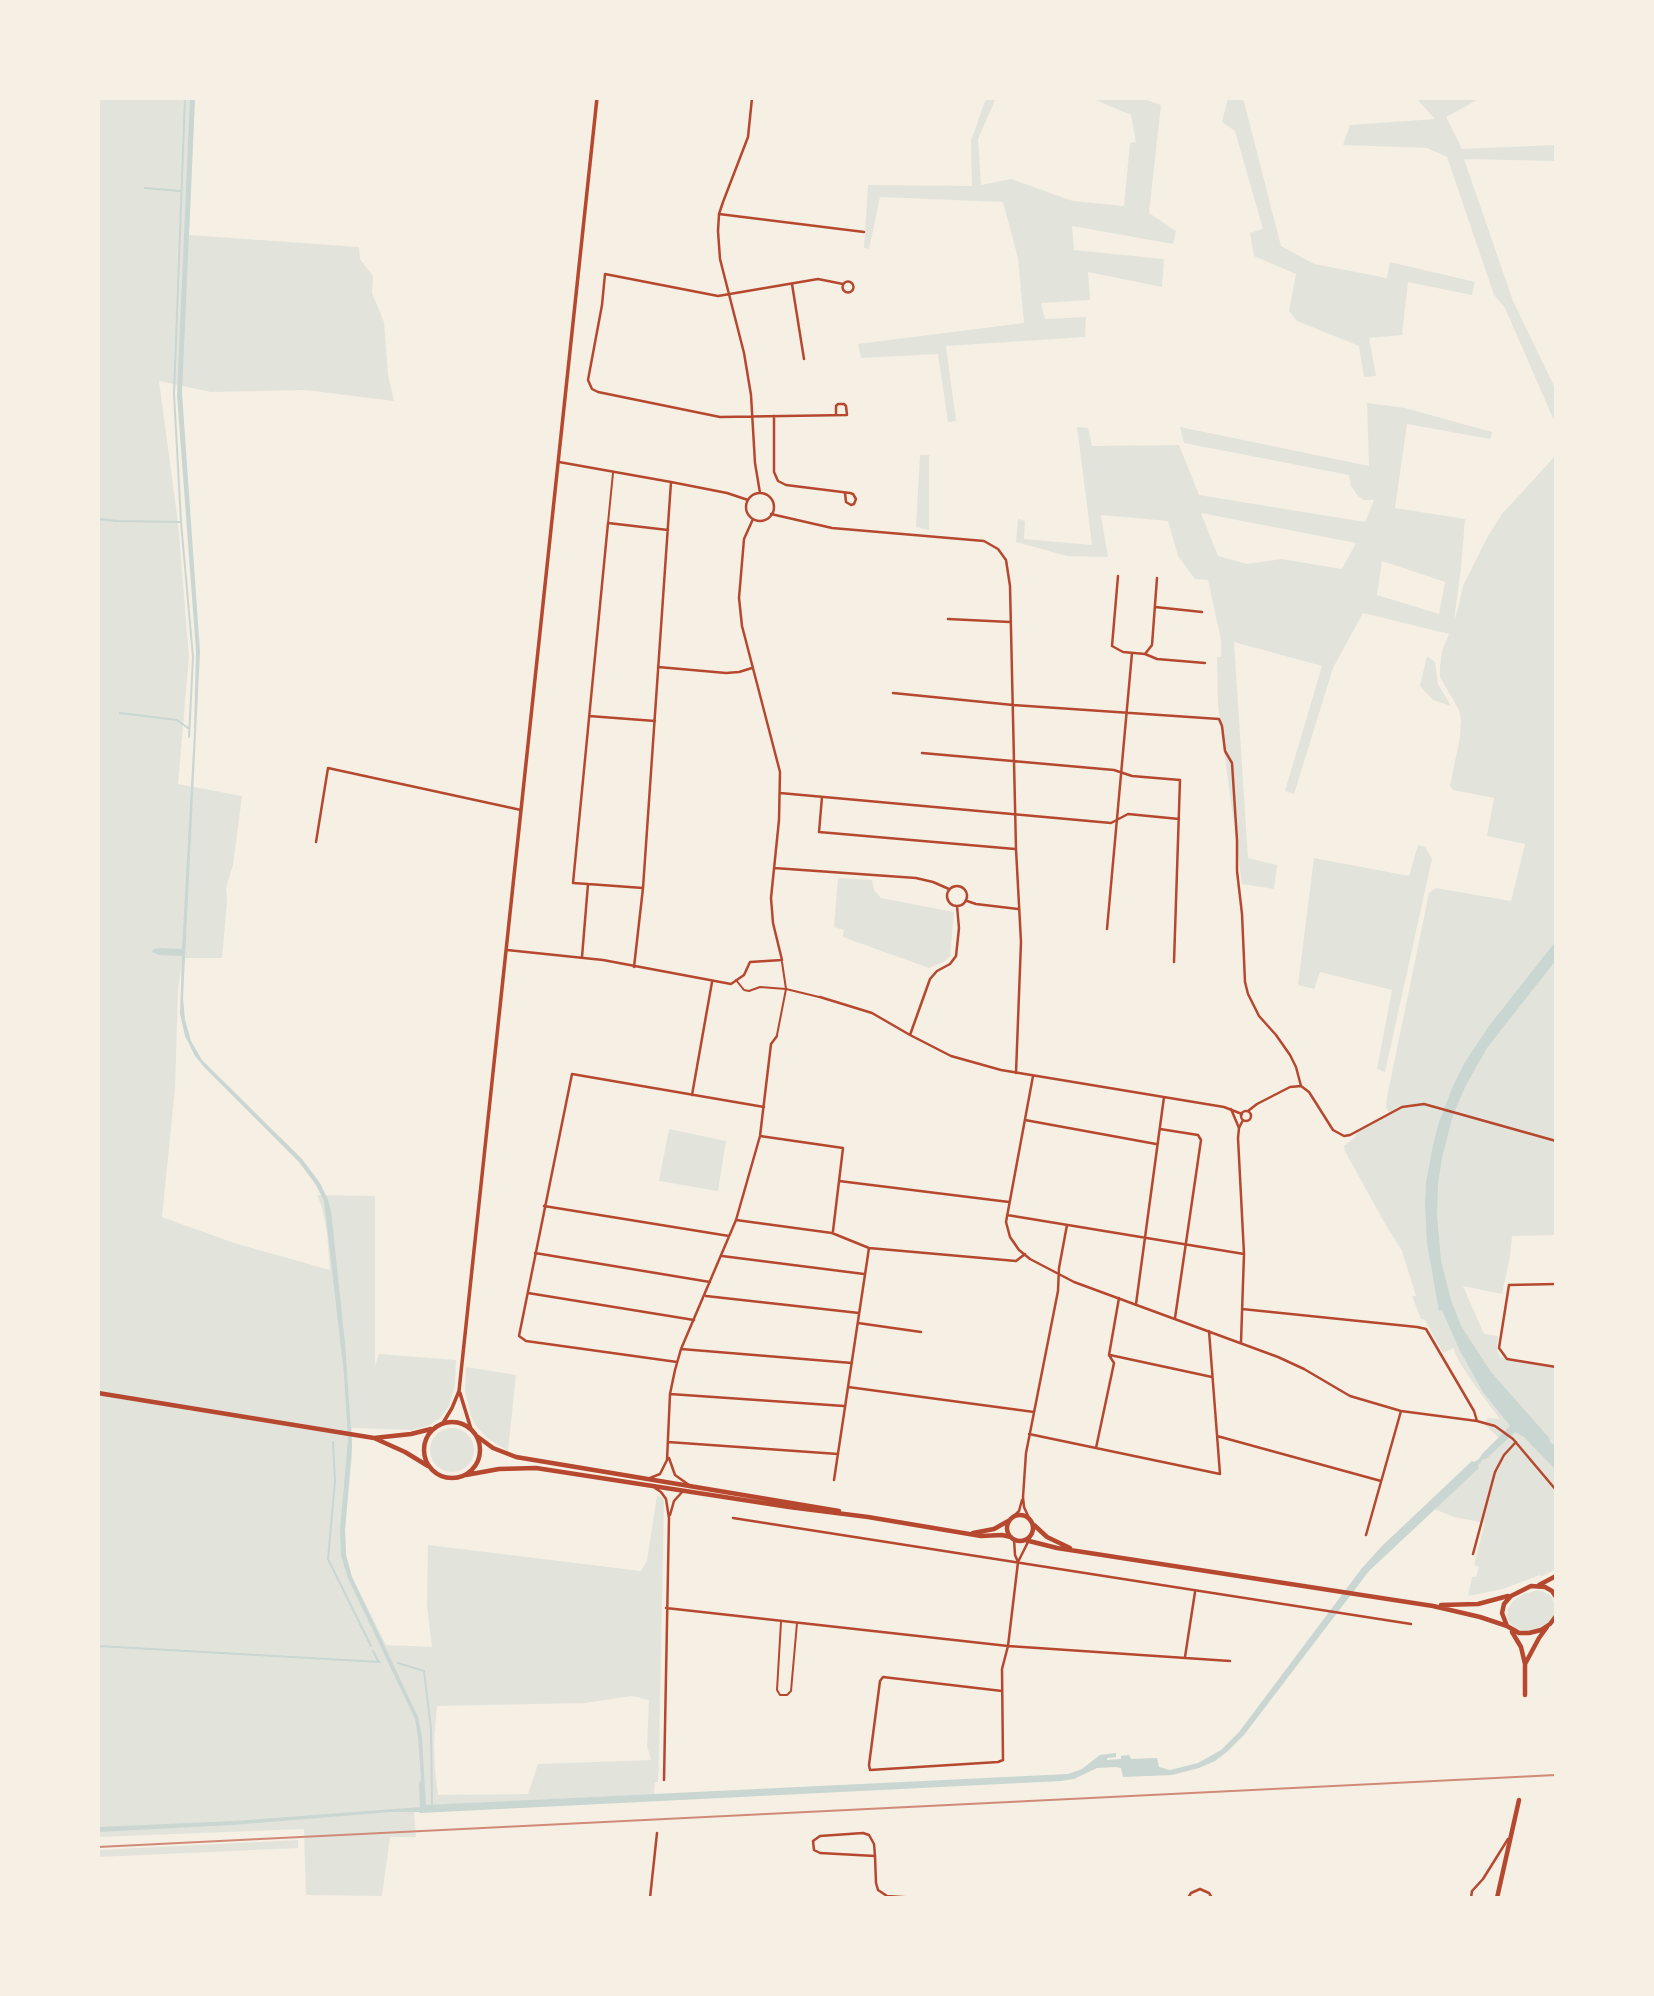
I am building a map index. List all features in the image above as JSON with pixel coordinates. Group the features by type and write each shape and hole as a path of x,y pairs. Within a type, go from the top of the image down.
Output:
{"main road":[{"path":"98,1393 373,1438 405,1452 446,1478 499,1469 536,1468 981,1536 1002,1535 1057,1548 1433,1606 1480,1617 1519,1633 1541,1630 1550,1624"},
{"path":"373,1438 411,1434 443,1423 458,1422 505,1454 516,1457 868,1517"},
{"path":"428,1466 424,1446 427,1436 434,1428"},
{"path":"466,1475 477,1465 481,1451 478,1437"},
{"path":"965,1532 988,1531 1021,1515 1047,1537 1078,1550"},
{"path":"1012,1518 1007,1527 1013,1539"},
{"path":"1028,1539 1033,1528 1030,1520"},
{"path":"1433,1606 1478,1604 1512,1595 1556,1576"},
{"path":"1539,1585 1556,1597"},
{"path":"1512,1595 1503,1608 1503,1618 1521,1647 1525,1664 1525,1695"},
{"path":"1525,1664 1539,1638 1556,1616"},
{"path":"1497,1898 1519,1800"}],"street":[{"path":"443,1423 459,1391 597,98"},
{"path":"752,98 748,137 719,214 719,252 744,353 754,416 755,463 760,494"},
{"path":"719,214 864,232"},
{"path":"836,415 720,417 598,392 588,383 588,376 606,274 715,296 818,279 843,284"},
{"path":"792,284 804,359"},
{"path":"774,416 774,472 778,481 786,485 845,493"},
{"path":"558,462 727,493 748,500"},
{"path":"613,472 572,883 643,888"},
{"path":"634,967 643,888 671,482"},
{"path":"755,494 760,494 772,500 773,509 765,520 757,521 752,519 746,508 748,500 755,494"},
{"path":"771,514 832,528 973,540 989,543 1002,552 1009,568 1021,942 1016,1073"},
{"path":"690,1486 675,1475 670,1466 670,1394 681,1349 736,1220 760,1136 771,1044 777,1036 786,989 771,898 780,772 742,625 739,598 744,539 752,519"},
{"path":"608,523 668,530"},
{"path":"1118,576 1112,646 1124,652 1145,654 1157,659 1205,663"},
{"path":"1145,654 1152,645 1157,578"},
{"path":"1155,607 1202,612"},
{"path":"948,618 1010,622"},
{"path":"1107,929 1132,653"},
{"path":"658,667 726,673 753,668"},
{"path":"893,693 1013,705 1219,719 1225,751 1232,763 1237,871 1248,994 1259,1016 1290,1055 1301,1086 1309,1092 1334,1130 1344,1136 1356,1133 1402,1107 1413,1104 1435,1105 1556,1141"},
{"path":"589,716 655,721"},
{"path":"922,753 1114,770 1132,776 1180,780 1174,962"},
{"path":"316,842 328,768 521,810"},
{"path":"779,793 1111,822 1128,814 1179,819"},
{"path":"822,797 819,832 1016,849"},
{"path":"774,868 916,878 949,889"},
{"path":"582,958 588,884"},
{"path":"957,906 947,899 949,889 954,886 961,887 966,892 966,900"},
{"path":"966,900 976,904 1018,909"},
{"path":"957,906 966,900"},
{"path":"910,1035 930,978 950,964 956,956 959,928 957,906"},
{"path":"506,950 582,958 730,984 744,975 750,962 782,960"},
{"path":"736,980 744,990 760,987 786,989 872,1013 951,1056 1016,1073 1224,1107 1242,1114"},
{"path":"692,1095 712,982"},
{"path":"677,1362 520,1339 518,1333 572,1074 764,1107"},
{"path":"1033,1076 1007,1225 1010,1237 1036,1263 1059,1275 1241,1342 1304,1369 1350,1396 1401,1411 1477,1421 1495,1426 1511,1436 1556,1490"},
{"path":"1242,1114 1290,1087 1301,1086"},
{"path":"1136,1304 1164,1097"},
{"path":"1231,1110 1239,1128"},
{"path":"1243,1120 1251,1118 1248,1111"},
{"path":"1241,1342 1244,1254 1238,1138 1242,1114"},
{"path":"1025,1120 1158,1144"},
{"path":"1160,1129 1198,1135 1201,1140 1175,1318"},
{"path":"760,1136 843,1148 832,1233"},
{"path":"839,1181 1009,1202"},
{"path":"544,1206 729,1236"},
{"path":"1007,1214 1244,1254"},
{"path":"736,1220 832,1233 869,1248 1016,1261 1025,1254"},
{"path":"1012,1518 1021,1506 1023,1497 1029,1434 1058,1292 1067,1225"},
{"path":"834,1480 869,1248"},
{"path":"535,1253 710,1282"},
{"path":"722,1255 865,1274"},
{"path":"1556,1284 1509,1285 1499,1348 1507,1359 1556,1367"},
{"path":"527,1293 694,1320"},
{"path":"704,1296 859,1313"},
{"path":"1096,1448 1114,1363 1109,1355 1119,1298"},
{"path":"1242,1310 1426,1329 1474,1411 1477,1421"},
{"path":"858,1323 921,1332"},
{"path":"1029,1434 1220,1474 1209,1331"},
{"path":"681,1349 852,1363"},
{"path":"1109,1355 1212,1377"},
{"path":"848,1387 1034,1412"},
{"path":"459,1391 471,1429"},
{"path":"670,1394 845,1406"},
{"path":"1366,1535 1401,1411"},
{"path":"1217,1436 1381,1482"},
{"path":"668,1442 838,1454"},
{"path":"1473,1555 1495,1472 1504,1455 1516,1442"},
{"path":"647,1479 660,1474 666,1465 668,1454"},
{"path":"652,1486 666,1499 669,1518 664,1780"},
{"path":"669,1518 674,1501 683,1491"},
{"path":"1023,1497 1030,1520"},
{"path":"733,1518 1411,1624"},
{"path":"1002,1691 883,1677 880,1681 870,1770 1003,1760 1002,1669 1009,1646 1018,1562 1013,1539"},
{"path":"1018,1562 1024,1554 1028,1539"},
{"path":"1185,1658 1195,1592"},
{"path":"666,1608 1009,1646 1230,1661"},
{"path":"781,1621 777,1690 780,1695 787,1695 791,1691 797,1623"},
{"path":"1550,1624 1556,1621"},
{"path":"650,1898 657,1833"},
{"path":"875,1856 820,1853 813,1847 813,1841 820,1836 866,1834 873,1840 875,1856 877,1886 881,1892 887,1896 917,1898"},
{"path":"1471,1898 1472,1891 1483,1879 1511,1835"},
{"path":"1188,1898 1199,1889 1209,1893 1212,1898"},
{"path":"1355,1898 1392,1898"}],"shaded area":[{"path":"98,98 195,98 189,235 359,247 360,259 373,276 372,293 384,322 388,375 394,401 306,390 211,392 159,381 178,522 189,657 178,784 242,796 233,865 226,888 222,958 183,958 178,991 175,1089 162,1217 234,1243 330,1270 327,1233 317,1195 375,1196 375,1366 379,1354 456,1360 455,1385 449,1406 440,1418 428,1426 411,1430 352,1428 345,1530 346,1555 352,1577 386,1645 432,1647 427,1606 428,1545 641,1571 647,1561 657,1495 664,1499 658,1781 655,1783 654,1794 436,1805 414,1811 416,1837 390,1837 382,1896 306,1895 304,1829 98,1837","holes":["632,1696 649,1700 647,1746 651,1760 538,1764 528,1794 438,1795 434,1742 437,1706 585,1703"]},
{"path":"190,98 195,98 182,393 200,652 183,998 185,1020 191,1041 202,1060 302,1159 320,1183 328,1200 345,1343 352,1445 345,1530 346,1555 352,1577 418,1717 422,1737 426,1805 1068,1774 1082,1769 1100,1755 1116,1753 1116,1757 1107,1760 1121,1759 1121,1756 1129,1755 1131,1759 1157,1758 1159,1767 1170,1770 1198,1763 1221,1750 1239,1732 1362,1568 1472,1461 1479,1459 1510,1426 1483,1392 1459,1349 1442,1310 1439,1311 1427,1243 1426,1183 1439,1122 1465,1062 1489,1026 1556,941 1556,960 1487,1048 1466,1085 1453,1115 1442,1158 1437,1215 1441,1261 1461,1326 1491,1372 1556,1446 1556,1470 1524,1437 1515,1432 1483,1459 1479,1468 1369,1571 1244,1735 1215,1761 1172,1775 1123,1777 1121,1768 1115,1767 1097,1768 1074,1779 1061,1781 420,1813 391,1812 233,1825 98,1832 98,1827 234,1821 420,1807 421,1779 415,1719 348,1578 341,1556 340,1530 348,1440 344,1374 324,1201 299,1162 195,1056 185,1036 180,1014 182,956 152,952 160,948 182,949 194,732 196,651 177,395"},
{"path":"986,98 996,98 978,139 981,185 1011,179 1073,201 1124,206 1130,143 1136,142 1131,115 1091,98 1141,98 1161,105 1149,213 1176,231 1173,244 1072,226 1074,250 1164,259 1162,287 1088,272 1090,300 1041,303 1045,319 1086,317 1085,337 946,346 956,421 948,422 938,354 861,358 858,344 1024,323 1018,258 1003,202 880,197 869,249 864,248 868,185 972,186 971,141"},
{"path":"1228,98 1243,98 1281,246 1314,264 1387,278 1390,262 1475,282 1472,295 1408,282 1402,335 1369,338 1376,376 1364,377 1359,346 1297,321 1289,311 1296,274 1254,256 1250,233 1263,229 1235,131 1222,122"},
{"path":"1416,98 1481,98 1446,117 1462,149 1556,145 1556,161 1464,159 1513,301 1556,390 1556,425 1505,308 1494,295 1447,157 1427,148 1343,145 1350,125 1435,119"},
{"path":"1367,403 1405,408 1492,432 1490,439 1407,424 1395,508 1465,519 1454,620 1463,586 1488,536 1502,514 1556,455 1556,1235 1512,1236 1502,1294 1463,1286 1484,1334 1498,1336 1497,1350 1500,1357 1556,1367 1556,1569 1541,1577 1540,1575 1503,1589 1468,1596 1472,1577 1476,1577 1479,1567 1474,1565 1485,1523 1454,1517 1434,1509 1503,1442 1484,1424 1488,1418 1500,1419 1460,1363 1453,1348 1443,1353 1425,1320 1421,1319 1412,1296 1416,1296 1402,1251 1344,1146 1356,1133 1390,1113 1386,1108 1387,1097 1429,893 1436,888 1511,901 1525,844 1487,836 1494,798 1453,790 1450,786 1461,720 1459,710 1440,677 1442,651 1449,634 1363,613 1333,668 1294,794 1285,791 1322,666 1234,642 1248,858 1277,865 1274,889 1242,884 1218,706 1217,657 1221,657 1221,640 1208,580 1195,579 1178,556 1168,521 1101,515 1108,557 1067,556 1016,542 1018,519 1025,521 1024,539 1092,545 1077,427 1088,428 1092,446 1179,445 1199,495 1365,522 1374,500 1364,500 1358,496 1351,486 1349,475 1184,443 1180,427 1369,466","holes":["1201,513 1356,543 1342,569 1282,559 1247,564 1218,556","1382,561 1445,582 1439,614 1377,595"]},
{"path":"920,455 929,455 929,530 916,527"},
{"path":"1427,656 1435,662 1438,684 1451,706 1433,700 1420,686"},
{"path":"1418,845 1425,847 1432,859 1385,1072 1377,1069 1392,990 1320,972 1314,989 1298,985 1314,858 1409,876"},
{"path":"838,878 872,880 874,890 881,898 954,912 950,956 944,962 929,968 843,937 844,930 834,927"},
{"path":"669,1129 726,1141 718,1191 659,1181"},
{"path":"466,1367 516,1375 508,1451 487,1438 471,1416 465,1391"},
{"path":"452,1428 468,1434 474,1450 468,1466 452,1472 436,1466 430,1450 436,1434"},
{"path":"1537,1590 1552,1597 1555,1606 1553,1617 1540,1628 1517,1630 1509,1622 1508,1608 1514,1600"},
{"path":"298,1840 298,1848 98,1857 98,1850"}],"waterway":[{"path":"185,98 174,394 181,522 193,657 189,737"},
{"path":"145,188 180,191"},
{"path":"98,519 180,522"},
{"path":"120,713 177,720 188,728"},
{"path":"333,1442 335,1481 328,1559 371,1646"},
{"path":"98,1646 380,1662"},
{"path":"373,1651 378,1661"},
{"path":"398,1663 424,1671 431,1729 432,1804"}],"railway":[{"path":"98,1847 1556,1775"}]}
